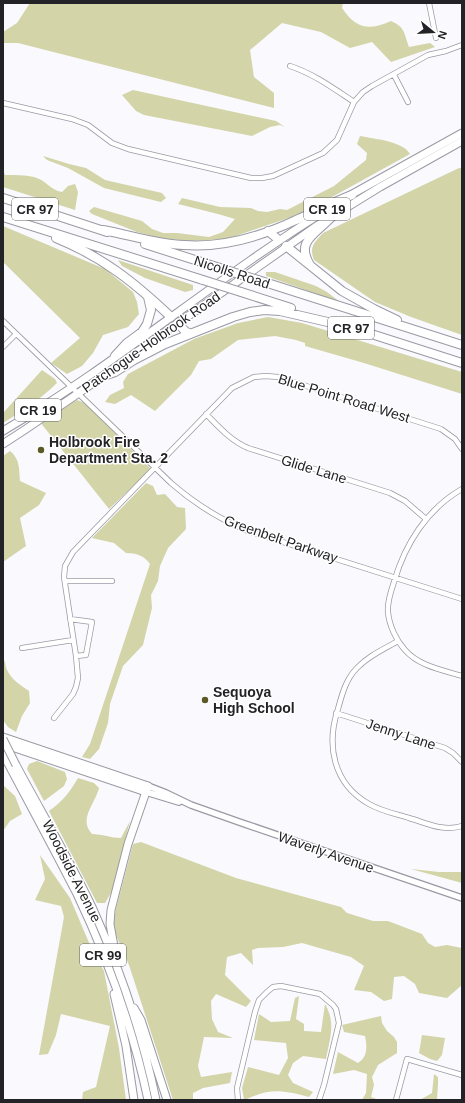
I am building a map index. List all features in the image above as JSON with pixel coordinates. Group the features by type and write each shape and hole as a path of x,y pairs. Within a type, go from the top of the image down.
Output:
{"highway":[{"path":"103,230 166,243 195,246 213,245 268,232 298,220 352,194"},
{"name":"Nicolls Road","path":"3,198 462,345"},
{"path":"313,269 305,255 306,244 312,234 335,214"},
{"path":"3,218 15,225 62,241 98,258 122,273 171,317"},
{"name":"Nicolls Road","path":"3,218 462,363"},
{"path":"268,232 279,240"},
{"path":"286,246 333,285 368,306 395,319 424,329 444,340"},
{"path":"115,356 127,343 142,332 147,324 151,310 148,296"},
{"path":"101,377 115,372 154,349 242,314 257,310 280,311 345,326"},
{"path":"178,323 190,334"}],"main road":[{"name":"Patchogue-Holbrook Road","path":"3,431 42,408 279,240 352,194 462,133"},
{"name":"Patchogue-Holbrook Road","path":"3,444 78,394 286,246 380,187 462,141"},
{"path":"279,240 286,246"},
{"path":"171,317 178,323"},
{"name":"Woodside Avenue","path":"3,738 77,895 108,968 126,1018 148,1100"},
{"name":"Waverly Avenue","path":"3,738 147,789"},
{"name":"Waverly Avenue","path":"3,744 147,789"},
{"name":"Woodside Avenue","path":"3,754 35,807"},
{"path":"119,972 111,934 110,916 125,857 147,789"},
{"name":"Woodside Avenue","path":"40,817 92,907 119,972 144,1048 156,1100"},
{"path":"108,968 126,1046 134,1100"},
{"path":"128,997 141,1020 168,1100"}],"street":[{"path":"430,3 436,38"},
{"path":"3,103 72,119 88,125 112,143 128,149 251,178 262,178 273,176 323,153 331,147 337,140 354,102 372,86 428,55 446,51 462,45"},
{"path":"290,66 310,74 328,84 354,102"},
{"path":"394,75 408,102"},
{"name":"Greenbelt Parkway","path":"3,321 156,468 195,503 215,516 248,531 462,599"},
{"path":"3,347 16,334"},
{"name":"Blue Point Road West","path":"54,718 72,694 78,678 65,581 65,566 72,552 156,468 232,388 242,382 254,378 266,376 278,377 441,429 455,439 462,449"},
{"name":"Glide Lane","path":"206,414 230,438 240,445 390,493 405,501 426,519"},
{"path":"462,488 450,496 426,519 407,548 395,577 388,602 388,613 392,631 406,651 420,662 462,676"},
{"path":"65,581 112,581"},
{"path":"70,619 92,622 86,655 76,656"},
{"path":"22,648 73,640"},
{"path":"398,641 369,658 352,673 347,682 336,713 331,739 335,761 341,777 349,788 360,798 380,809 440,827 450,829 462,826"},
{"name":"Jenny Lane","path":"336,713 445,748 453,753 462,762"},
{"name":"Waverly Avenue","path":"147,789 165,799 191,805 340,858 462,898"},
{"path":"238,1100 237,1088 259,1000 273,987 281,986 320,994 336,1009 339,1023 319,1100"},
{"path":"396,1100 407,1059 462,1075"}],"green space":[{"path":"30,3 343,3 342,8 347,15 358,24 370,27 391,21 402,28 409,47 430,43 435,47 391,62 372,42 350,48 321,32 282,23 250,50 254,77 274,93 274,108 18,43 3,43 3,32 17,23"},
{"path":"133,90 276,121 285,127 280,125 270,127 252,136 144,115 136,111 122,95"},
{"path":"360,136 395,143 410,154 303,213 227,239 190,241 160,238 137,232 92,214 89,211 94,207 142,221 152,229 163,233 177,233 209,237 223,232 235,219 178,204 182,198 220,207 251,208 258,211 267,212 280,209 287,210 334,186 366,160 367,153 357,144"},
{"path":"43,156 86,168 105,180 162,193 166,198 161,202 104,188 68,168 47,160"},
{"path":"459,168 462,168 462,335 411,317 375,302 314,260 312,252 313,245 323,233"},
{"path":"3,170 5,175 38,178 54,189 62,192 68,186 75,184 78,192 75,210 3,187"},
{"path":"3,226 105,269 133,292 137,302 139,314 128,327 103,335 93,353 82,366 67,374 51,363 80,338 3,262"},
{"path":"118,260 193,285 193,290 185,292 145,278 122,266"},
{"path":"266,272 275,272 316,286 340,302 266,276"},
{"path":"268,317 302,323 462,372 462,394 305,346 305,343 296,340 275,336 238,340 211,359 199,361 191,375 155,411 131,395 115,404 105,402 110,395 124,388 123,382 128,374 194,339 238,323"},
{"path":"42,370 55,379 57,383 38,400 3,423 3,413"},
{"path":"77,400 85,403 151,469 109,509 40,422"},
{"path":"10,451 16,457 20,481 46,493 39,505 20,518 26,546 3,562 3,456"},
{"path":"146,483 153,486 157,495 165,494 177,507 185,508 186,529 168,548 160,566 158,581 151,595 152,608 143,645 123,666 110,704 108,723 99,749 90,759 82,757 90,744 150,564 146,559 140,556 126,553 114,543 92,538"},
{"path":"3,658 11,677 29,691 30,703 22,716 16,732 8,727 3,720"},
{"path":"37,761 65,772 67,779 64,786 44,801 27,769 29,764"},
{"path":"78,778 94,783 99,788 87,817 88,828 92,834 121,838 130,821 112,891 105,903 97,903 49,811 58,804 72,788"},
{"path":"3,785 15,796 22,814 10,821 3,831"},
{"path":"141,842 236,878 341,907 347,913 373,921 388,921 422,934 428,943 435,947 447,945 462,948 462,985 447,998 419,993 415,984 404,976 394,977 392,999 384,1001 371,992 354,990 364,966 351,957 302,943 283,947 258,948 252,950 253,965 241,953 227,957 225,975 251,1001 246,1007 216,994 211,1001 212,1019 218,1032 233,1038 204,1037 198,1066 201,1077 232,1072 230,1083 203,1088 193,1093 193,1100 173,1100 129,965 115,933 113,923 133,844"},
{"path":"40,855 70,898 90,945 104,971 119,1048 126,1100 82,1100 83,1092 96,1087 110,1026 61,1014 56,1035 48,1054 39,1055 64,917 61,906 35,900 45,879"},
{"path":"411,869 439,872 462,872 462,883"},
{"path":"299,996 296,1019 304,1024 304,1031 321,1032 325,1004 331,1024 326,1059 303,1056 293,1063 288,1075 293,1083 313,1092 309,1097 276,1091 262,1093 244,1100 242,1088 248,1067 279,1075 288,1058 286,1043 254,1040 259,1014 271,1022 290,1021 295,998"},
{"path":"381,1016 382,1023 397,1042 397,1053 378,1065 372,1077 374,1085 371,1097 379,1100 362,1100 366,1093 367,1074 354,1070 333,1074 338,1052 358,1063 364,1058 366,1051 365,1036 344,1032 342,1025"},
{"path":"422,1035 445,1038 442,1055 437,1061 419,1053"},
{"path":"434,1074 438,1077 437,1100 420,1100 432,1093"}],"place":[{"name":"Holbrook Fire Department Sta. 2","path":"41,450"},
{"name":"Sequoya High School","path":"205,700"}]}
